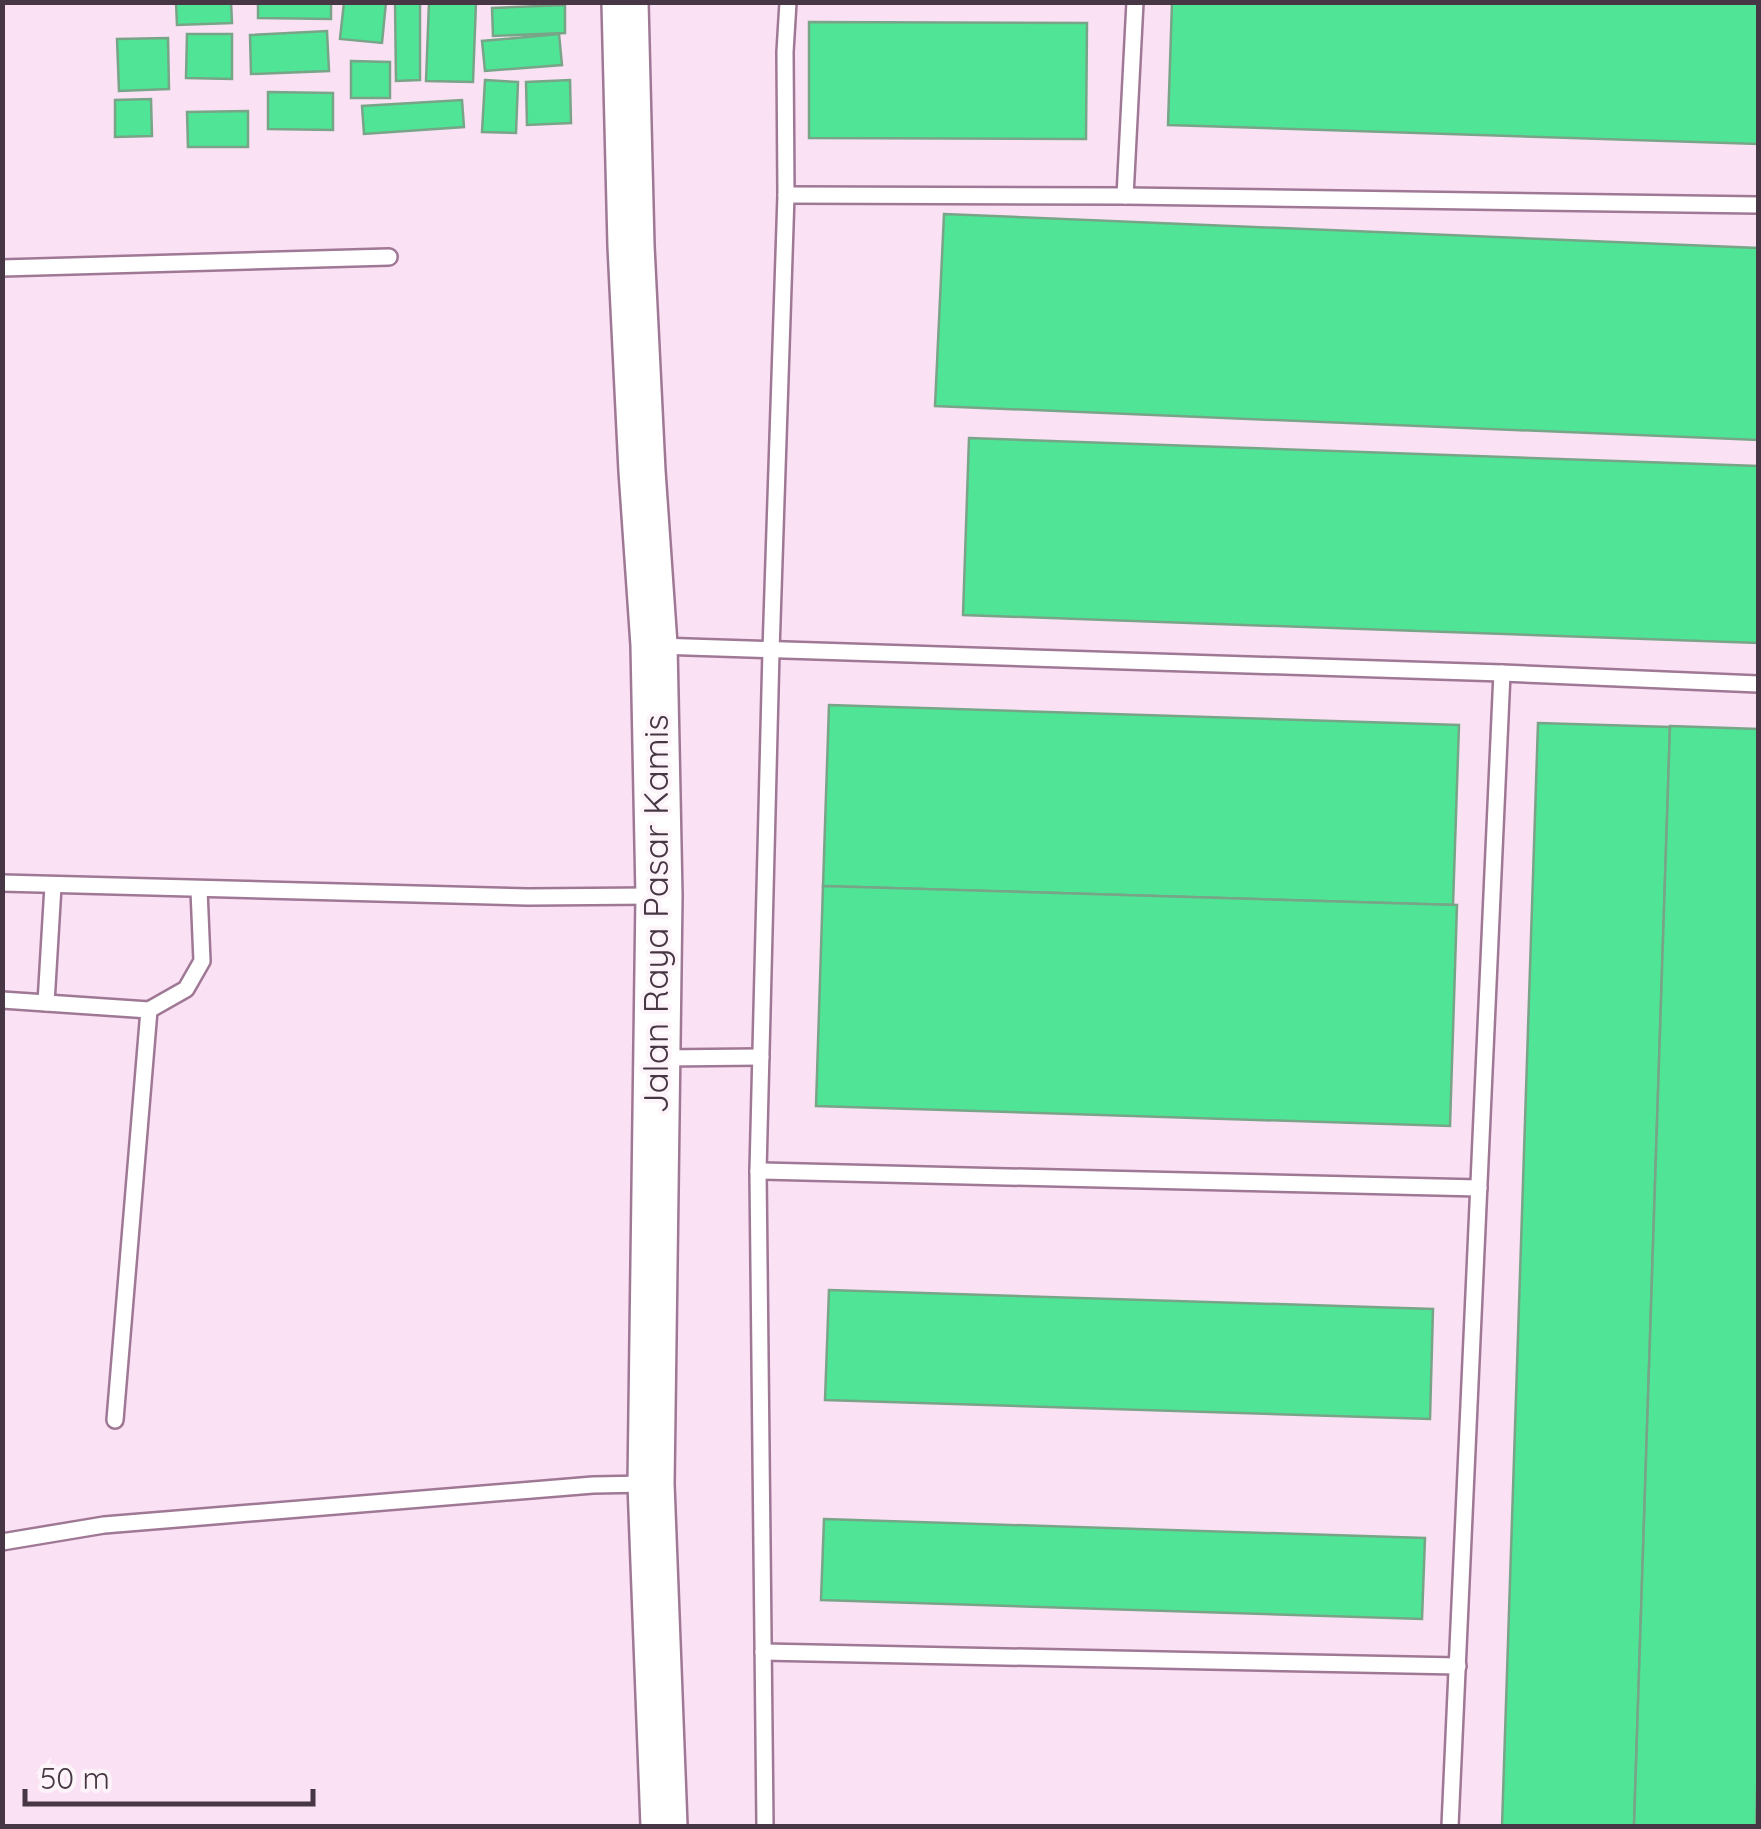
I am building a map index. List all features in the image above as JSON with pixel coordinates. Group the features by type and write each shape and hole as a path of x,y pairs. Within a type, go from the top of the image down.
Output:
{"main road":[{"name":"Jalan Raya Pasar Kamis","path":"625,2 632,264 654,646 659,896 652,1484 664,1826"}],"lane":[{"path":"764,1826 758,1171 788,2"},
{"path":"1125,196 1135,2"},
{"path":"786,195 1758,205"},
{"path":"2,268 389,257"},
{"path":"654,646 1758,684"},
{"path":"1450,1826 1502,673"},
{"path":"2,883 509,897 659,896"},
{"path":"46,1003 53,886"},
{"path":"2,1000 149,1010 186,989 202,961 198,890"},
{"path":"115,1420 149,1010"},
{"path":"657,1058 761,1057"},
{"path":"758,1171 1479,1188"},
{"path":"2,1542 104,1525 593,1484 652,1484"},
{"path":"762,1652 1458,1666"}],"building":[{"path":"176,2 231,2 232,23 177,25"},
{"path":"258,2 331,2 331,19 258,18"},
{"path":"344,2 386,2 382,43 340,39"},
{"path":"395,2 420,2 420,80 396,81"},
{"path":"429,2 476,2 473,82 426,81"},
{"path":"1172,2 1758,2 1758,144 1168,125"},
{"path":"565,5 565,33 493,36 492,8"},
{"path":"809,22 1087,23 1086,139 809,138"},
{"path":"327,31 329,71 251,74 250,35"},
{"path":"187,34 232,34 232,79 186,78"},
{"path":"559,34 562,65 485,71 482,41"},
{"path":"168,38 169,89 119,91 117,39"},
{"path":"351,61 390,62 390,98 351,98"},
{"path":"485,80 518,82 516,133 482,132"},
{"path":"570,80 571,123 527,125 526,82"},
{"path":"268,92 333,93 333,130 268,129"},
{"path":"151,99 152,136 115,137 115,100"},
{"path":"462,100 464,127 364,134 362,106"},
{"path":"248,111 248,147 188,147 187,112"},
{"path":"944,214 1758,248 1758,440 935,406"},
{"path":"969,438 1758,466 1758,643 963,615"},
{"path":"829,705 1459,725 1453,905 823,886"},
{"path":"1538,723 1670,727 1634,1826 1502,1826"},
{"path":"1670,726 1758,729 1756,1826 1634,1826"},
{"path":"823,886 1457,905 1450,1126 816,1106"},
{"path":"829,1290 1433,1309 1430,1419 825,1400"},
{"path":"824,1519 1425,1538 1422,1619 821,1600"}]}
